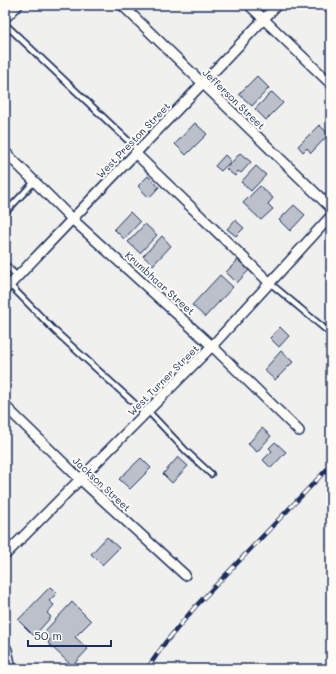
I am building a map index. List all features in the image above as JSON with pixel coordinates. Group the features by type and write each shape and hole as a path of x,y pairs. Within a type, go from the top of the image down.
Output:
{"main road":[{"path":"5,650 10,669"}],"street":[{"path":"5,18 18,5"},
{"name":"Jefferson Street","path":"122,5 331,208"},
{"path":"248,5 331,84"},
{"name":"West Preston Street","path":"8,287 277,5"},
{"name":"Krumbhaar Street","path":"5,152 72,219 212,346 299,431"},
{"path":"137,152 270,283"},
{"name":"West Turner Street","path":"5,555 212,346 331,216"},
{"name":"Jackson Street","path":"5,406 80,479 185,575"}],"lane":[{"path":"5,24 137,152"},
{"path":"5,213 35,181"},
{"path":"5,264 18,277"},
{"path":"270,283 331,334"},
{"path":"8,287 146,412 211,474"}],"building":[{"path":"318,5 331,5 331,18"},
{"path":"257,76 269,88 252,106 239,94"},
{"path":"272,92 283,103 266,120 255,109"},
{"path":"195,123 207,134 186,155 175,144"},
{"path":"319,125 329,134 311,153 307,148 303,152 298,146"},
{"path":"240,153 251,162 241,173 238,171 235,176 226,169"},
{"path":"225,155 231,161 221,171 215,166"},
{"path":"256,166 266,175 251,191 241,182"},
{"path":"148,176 159,187 149,198 138,186"},
{"path":"260,186 273,198 268,204 273,209 261,220 243,203"},
{"path":"294,205 305,215 290,231 279,220"},
{"path":"130,212 140,222 124,239 114,229"},
{"path":"235,220 244,228 236,236 227,229"},
{"path":"145,224 157,235 140,253 128,242"},
{"path":"162,236 171,246 153,265 143,256"},
{"path":"240,258 250,269 237,283 226,272"},
{"path":"220,275 233,287 205,317 192,305"},
{"path":"280,327 289,336 279,347 270,338"},
{"path":"281,351 293,362 275,380 264,370"},
{"path":"331,362 331,374 325,368"},
{"path":"262,428 271,436 257,452 248,444"},
{"path":"275,442 286,452 271,468 263,460 272,451 269,448"},
{"path":"178,457 188,466 172,483 163,474"},
{"path":"141,458 151,468 130,489 119,479"},
{"path":"107,537 119,548 102,565 91,554"},
{"path":"50,587 57,593 49,601 54,605 47,613 51,617 34,636 18,620"},
{"path":"72,602 91,621 75,637 88,649 72,666 48,643 50,640 43,633"}],"railway":[{"path":"147,669 165,643 195,607 331,465"}]}
